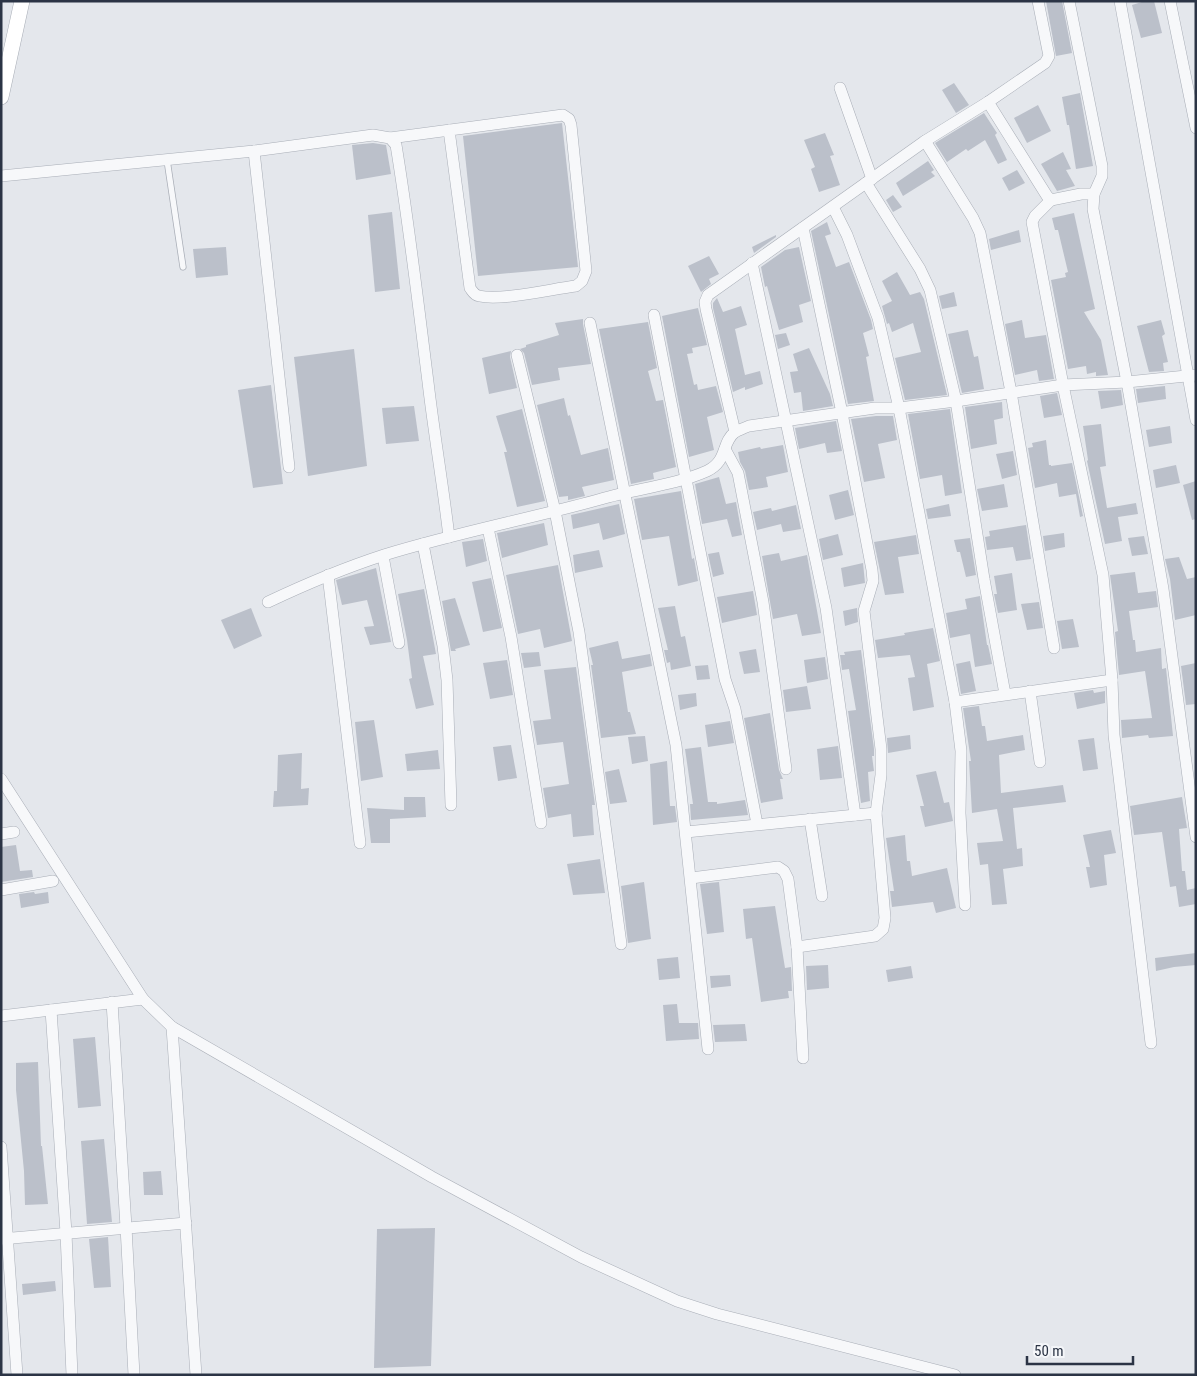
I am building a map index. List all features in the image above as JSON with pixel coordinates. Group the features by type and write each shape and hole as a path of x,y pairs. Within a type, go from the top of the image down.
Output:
{"street":[{"path":"1,97 22,1"},
{"path":"736,432 705,302 708,295 925,141 988,102 1045,63 1049,56 1038,1"},
{"path":"1069,1 1102,166 1102,176 1094,194 1093,208 1127,382 1163,589 1196,837"},
{"path":"1120,1 1192,375 1196,420"},
{"path":"1170,1 1196,128"},
{"path":"840,88 869,181 920,269 930,290 956,401 984,579 1005,694"},
{"path":"988,102 1047,196 1052,200"},
{"path":"1,176 254,151 373,135 390,138 449,130 563,115 569,118 571,125 586,271 582,281 576,286 504,296 478,296 473,293 470,288 449,130"},
{"path":"390,138 396,145 408,216 428,385 449,537"},
{"path":"925,141 973,218 980,234 1011,392 1054,648"},
{"path":"254,151 289,467"},
{"path":"1094,194 1081,194 1052,200 1032,222 1063,385 1103,576 1112,680 1114,735 1151,1043"},
{"path":"833,207 847,235 878,318 899,408 955,702 961,751 960,813 965,906"},
{"path":"797,947 875,936 883,929 885,918 876,813 881,775 881,749 864,611 873,581 872,570 842,413 803,228"},
{"path":"752,263 826,608 855,815"},
{"path":"654,315 725,678 735,710 757,824"},
{"path":"590,323 676,745 708,1049"},
{"path":"517,355 555,511 579,632 620,944"},
{"path":"268,602 328,575 423,544 624,492 685,479 708,471 719,463 730,437 749,426 875,408 899,408 956,401 1063,385 1127,382 1192,375"},
{"path":"725,449 738,473 763,602 786,768"},
{"path":"488,528 511,637 541,823"},
{"path":"423,544 443,646 446,671 451,805"},
{"path":"383,556 399,643"},
{"path":"328,575 360,843"},
{"path":"955,702 1112,680"},
{"path":"1030,691 1040,762"},
{"path":"1,778 143,999 172,1027 432,1177 582,1257 677,1302 955,1375"},
{"path":"686,832 876,813"},
{"path":"810,819 822,896"},
{"path":"1,834 14,832"},
{"path":"691,878 778,867 784,872 788,879 797,947 803,1058"},
{"path":"1,890 53,881"},
{"path":"1,1016 143,999"},
{"path":"112,1002 134,1375"},
{"path":"51,1010 66,1233 72,1375"},
{"path":"172,1027 196,1375"},
{"path":"1,1147 5,1239 17,1375"},
{"path":"5,1239 186,1223"}],"lane":[{"path":"167,160 183,267"}],"building":[{"path":"1046,1 1062,1 1072,53 1056,56"},
{"path":"1145,1 1154,1 1162,33 1141,38 1132,5"},
{"path":"954,83 969,105 956,113 942,90"},
{"path":"1080,93 1093,166 1076,169 1069,125 1067,125 1062,97"},
{"path":"1038,105 1051,131 1027,143 1014,118"},
{"path":"984,113 997,133 995,135 1007,160 998,164 985,140 968,151 966,149 947,162 935,143"},
{"path":"562,123 578,267 478,276 463,136"},
{"path":"825,133 834,155 830,156 840,185 819,192 811,169 815,167 804,140"},
{"path":"373,143 386,145 391,174 356,180 352,145"},
{"path":"1063,152 1071,169 1066,170 1075,186 1057,191 1041,164"},
{"path":"928,161 934,170 931,172 935,176 903,196 896,183"},
{"path":"1017,170 1025,183 1009,191 1002,178"},
{"path":"893,195 902,207 893,212 886,200"},
{"path":"392,212 400,289 375,292 368,215"},
{"path":"1074,213 1095,309 1084,312 1101,340 1108,375 1096,376 1096,372 1087,374 1086,366 1068,369 1051,280 1066,277 1065,273 1068,272 1058,230 1055,230 1052,218"},
{"path":"827,222 831,234 825,236 836,267 849,262 871,320 873,329 863,333 869,356 866,357 874,401 848,404 811,231"},
{"path":"1019,230 1021,242 991,250 989,239"},
{"path":"776,235 776,237 754,253 752,247"},
{"path":"226,247 228,275 196,278 193,249"},
{"path":"799,247 811,301 799,305 803,322 779,330 767,286 765,287 761,267 785,250"},
{"path":"709,256 719,274 709,279 711,284 701,292 688,266"},
{"path":"897,272 910,295 920,292 924,299 947,395 905,400 895,358 921,352 913,323 892,332 889,323 887,324 882,306 892,301 882,281"},
{"path":"954,292 957,306 942,309 939,296"},
{"path":"717,298 723,312 741,306 747,325 735,329 745,375 760,371 763,384 745,390 745,387 733,392 713,308 713,303"},
{"path":"698,308 707,345 692,348 693,353 687,354 694,385 697,384 698,390 716,386 723,412 707,417 714,450 689,457 662,316"},
{"path":"583,319 591,364 558,368 560,380 532,385 524,353 520,349 526,347 526,345 559,335 555,323"},
{"path":"1022,320 1025,338 1046,335 1054,379 1039,381 1037,370 1015,375 1005,324"},
{"path":"1161,320 1165,334 1162,336 1168,362 1163,363 1164,371 1149,372 1137,326"},
{"path":"648,322 657,368 648,371 656,401 663,400 676,467 653,473 654,479 631,484 599,329"},
{"path":"968,330 974,357 978,356 984,389 962,393 948,334"},
{"path":"786,333 790,345 778,349 775,335"},
{"path":"809,348 830,394 833,406 803,411 801,392 794,393 790,372 798,371 793,354"},
{"path":"354,349 367,466 308,476 294,357"},
{"path":"511,351 510,357 517,388 489,394 482,358"},
{"path":"271,385 283,484 253,488 238,390"},
{"path":"1165,386 1166,399 1138,403 1136,389"},
{"path":"1121,390 1123,405 1101,409 1098,391"},
{"path":"1057,393 1062,415 1044,418 1040,396"},
{"path":"564,398 581,455 608,448 614,480 582,487 585,496 568,500 568,496 559,497 537,405"},
{"path":"1002,402 1003,418 994,420 997,444 971,449 965,407"},
{"path":"414,406 419,441 386,444 382,408"},
{"path":"522,409 545,501 517,507 504,452 507,452 496,416"},
{"path":"950,409 962,493 945,496 942,475 920,479 908,414"},
{"path":"893,416 897,440 878,444 885,478 864,482 851,419"},
{"path":"836,421 842,451 827,453 825,443 799,449 795,428"},
{"path":"1101,424 1106,466 1100,467 1107,508 1136,503 1138,514 1118,517 1122,541 1105,544 1087,461 1083,426"},
{"path":"1170,426 1172,443 1149,447 1146,430"},
{"path":"1046,440 1049,465 1072,463 1083,516 1080,517 1076,494 1059,497 1057,483 1035,488 1028,448 1033,447 1032,443"},
{"path":"783,445 788,472 766,477 768,487 749,490 738,452 760,447 761,449"},
{"path":"1013,451 1017,475 1002,479 996,454"},
{"path":"1176,465 1180,483 1156,488 1153,470"},
{"path":"719,477 726,504 736,502 742,535 732,537 727,519 702,524 695,484"},
{"path":"1196,481 1196,519 1192,520 1183,485"},
{"path":"1004,484 1008,507 982,511 977,489"},
{"path":"848,490 854,515 835,520 829,495"},
{"path":"681,491 692,559 694,558 698,581 678,586 669,536 642,540 634,499"},
{"path":"619,504 625,534 603,540 599,523 573,529 571,515"},
{"path":"949,504 951,516 928,519 926,509"},
{"path":"796,505 801,529 783,532 781,524 757,530 753,512 771,508 772,511"},
{"path":"544,523 548,545 502,558 497,533"},
{"path":"1026,525 1031,559 1016,561 1013,547 987,550 985,537 990,536 989,531"},
{"path":"1064,533 1065,547 1045,551 1043,536"},
{"path":"838,534 843,555 823,560 819,539"},
{"path":"916,535 919,554 898,557 904,593 885,595 874,542"},
{"path":"1144,536 1148,554 1132,556 1128,538"},
{"path":"970,538 976,575 966,577 960,552 957,552 954,540"},
{"path":"483,539 487,561 466,567 462,542"},
{"path":"599,550 603,567 575,573 573,555"},
{"path":"719,552 724,574 713,577 708,554"},
{"path":"779,553 781,561 807,555 821,633 802,636 797,614 773,619 762,556"},
{"path":"1179,557 1187,579 1196,577 1196,615 1175,620 1170,579 1165,559"},
{"path":"863,563 865,583 844,587 841,568"},
{"path":"558,565 572,641 544,648 540,629 518,634 506,575"},
{"path":"376,568 391,642 370,645 364,627 374,626 367,600 342,605 336,580"},
{"path":"1135,572 1138,593 1156,591 1158,607 1129,611 1133,640 1135,640 1136,652 1161,648 1162,669 1166,668 1173,736 1149,738 1148,735 1122,738 1121,720 1152,718 1145,671 1119,675 1115,632 1118,631 1110,575"},
{"path":"1012,573 1017,610 998,613 994,594 997,594 994,576"},
{"path":"491,578 502,628 483,632 472,582"},
{"path":"424,589 436,654 423,656 434,705 416,709 409,679 412,678 398,594"},
{"path":"753,591 757,615 722,623 717,597"},
{"path":"980,596 987,645 992,664 975,667 970,634 950,638 946,613 967,609 965,599"},
{"path":"455,598 470,645 455,649 456,651 451,651 442,601"},
{"path":"1039,602 1043,628 1027,630 1021,604"},
{"path":"675,606 681,637 685,636 691,666 671,670 670,662 667,663 664,650 668,650 658,608"},
{"path":"251,608 262,636 234,649 221,620"},
{"path":"857,608 858,622 845,626 843,611"},
{"path":"1073,619 1079,647 1062,649 1057,621"},
{"path":"933,628 940,661 927,664 934,707 913,711 908,678 915,677 910,655 878,658 875,640"},
{"path":"618,641 622,659 650,654 652,666 622,672 628,712 630,712 636,734 601,738 591,665 593,665 589,648"},
{"path":"756,649 760,672 744,674 739,652"},
{"path":"861,650 874,749 874,756 872,756 874,771 868,772 870,801 861,803 848,711 856,710 849,669 842,670 840,655 845,655 844,652"},
{"path":"539,652 541,666 524,668 521,653"},
{"path":"825,657 828,679 807,683 804,660"},
{"path":"507,660 513,695 490,699 483,663"},
{"path":"970,661 976,691 961,694 956,664"},
{"path":"1196,663 1196,704 1186,705 1181,666"},
{"path":"708,665 710,679 697,680 695,666"},
{"path":"576,667 595,805 592,805 594,835 573,837 571,814 548,818 543,788 569,784 563,742 537,745 533,721 551,719 544,670"},
{"path":"807,686 811,709 786,712 783,690"},
{"path":"1093,690 1094,693 1105,691 1105,703 1077,709 1074,693"},
{"path":"696,693 697,706 680,710 678,695"},
{"path":"979,706 982,726 985,726 987,741 1023,735 1025,750 999,755 1001,793 1063,785 1066,802 1013,808 1017,849 1022,848 1023,866 1003,869 1007,904 992,905 988,864 980,865 977,843 1003,841 997,809 972,813 969,761 971,761 963,708"},
{"path":"770,713 779,770 783,779 780,779 783,799 761,803 744,718"},
{"path":"374,720 383,777 361,781 355,722"},
{"path":"730,721 734,743 708,747 705,725"},
{"path":"910,735 911,749 888,753 887,738"},
{"path":"645,736 648,761 632,764 628,737"},
{"path":"1094,738 1098,769 1083,771 1078,740"},
{"path":"511,745 517,778 498,781 493,747"},
{"path":"838,746 842,778 820,780 817,749"},
{"path":"701,747 708,802 717,802 717,804 745,800 748,815 691,820 690,804 693,804 685,749"},
{"path":"438,750 440,769 407,771 405,754"},
{"path":"302,753 301,789 309,788 308,805 273,807 274,791 277,791 278,755"},
{"path":"667,761 670,806 675,806 677,822 653,825 650,764"},
{"path":"619,769 627,802 610,804 605,772"},
{"path":"936,771 944,803 949,802 953,821 925,827 920,806 924,806 916,775"},
{"path":"404,797 425,797 426,817 390,819 390,843 371,843 367,808 404,810"},
{"path":"1182,797 1187,828 1179,829 1182,871 1185,871 1187,890 1196,888 1196,904 1179,907 1176,886 1170,887 1162,832 1134,835 1130,806"},
{"path":"1111,830 1116,853 1104,855 1107,885 1090,888 1086,867 1090,867 1083,835"},
{"path":"905,835 907,861 910,861 912,876 947,868 956,908 936,913 933,902 892,907 890,891 894,891 886,838"},
{"path":"16,845 20,871 32,870 33,877 1,882 1,847"},
{"path":"600,859 605,893 573,895 567,864"},
{"path":"644,882 651,939 628,943 621,886"},
{"path":"719,882 724,932 707,934 700,884"},
{"path":"34,892 35,894 48,892 49,903 21,908 19,894"},
{"path":"775,906 785,968 791,967 792,991 788,991 789,998 761,1002 752,938 746,939 743,909"},
{"path":"1196,953 1196,965 1156,971 1155,958"},
{"path":"678,957 680,978 659,980 657,959"},
{"path":"828,965 829,988 807,990 806,966"},
{"path":"911,966 913,978 888,982 886,970"},
{"path":"730,975 731,986 711,988 710,976"},
{"path":"677,1004 679,1023 698,1023 699,1039 666,1041 663,1005"},
{"path":"745,1024 747,1041 715,1042 713,1025"},
{"path":"95,1037 101,1106 78,1108 73,1039"},
{"path":"38,1062 41,1146 48,1204 25,1205 24,1171 16,1090 16,1063"},
{"path":"104,1139 112,1222 87,1224 81,1141"},
{"path":"161,1171 163,1195 144,1195 143,1172"},
{"path":"435,1228 431,1366 374,1368 377,1229"},
{"path":"108,1237 111,1287 94,1288 89,1239"},
{"path":"55,1281 56,1291 23,1295 22,1284"}]}
